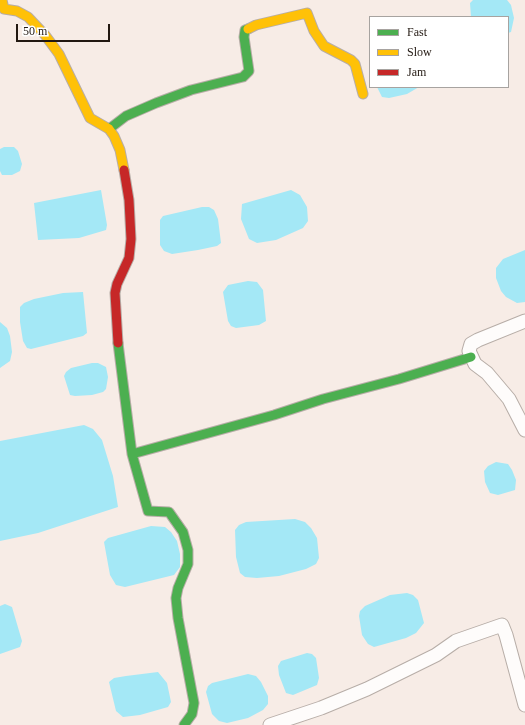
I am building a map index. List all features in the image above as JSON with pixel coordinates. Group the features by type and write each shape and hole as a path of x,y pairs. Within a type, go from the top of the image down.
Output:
{"street":[{"path":"2,7 18,11 28,17 45,35 59,54 90,118 108,129 114,136 120,150 129,200 131,239 129,258 117,284 115,309 126,416 132,454 148,511 168,512 176,520 183,532 188,550 188,564 178,588 176,598 178,618 194,703 192,714 184,725"},
{"path":"108,129 126,116 156,103 191,90 243,77 249,70 244,33 245,30 256,25 307,13 314,31 324,46 351,60 355,64 363,94"},
{"path":"525,321 471,344 469,351 475,364 487,373 509,399 525,430"},
{"path":"132,454 274,415 323,399 400,379 471,357"},
{"path":"270,725 320,708 367,688 436,655 456,641 502,625 525,705"}],"water":[{"path":"473,0 507,0 511,5 514,18 511,32 509,33 509,16 471,16 470,3"},
{"path":"378,88 417,88 407,94 389,98 382,97"},
{"path":"4,147 14,147 18,151 22,164 20,171 12,175 2,175 0,171 0,149"},
{"path":"101,190 107,225 106,230 79,238 38,240 34,203"},
{"path":"291,190 300,195 307,207 308,221 303,228 276,240 257,243 249,239 241,219 242,204"},
{"path":"202,207 209,207 214,210 218,219 221,243 217,246 172,254 164,251 160,245 160,220 163,216"},
{"path":"525,250 525,302 517,303 506,297 501,291 496,278 496,268 503,259"},
{"path":"248,281 257,282 263,290 266,321 259,325 236,328 231,326 228,321 223,292 228,285"},
{"path":"83,292 87,333 83,336 31,349 27,348 23,341 20,322 20,307 24,303 34,299 63,293"},
{"path":"0,322 7,328 10,336 12,352 10,361 0,368"},
{"path":"98,363 106,367 108,377 106,389 103,392 92,395 70,395 64,376 66,372 71,368"},
{"path":"84,425 93,429 102,440 113,476 118,507 38,533 0,541 0,441"},
{"path":"496,462 508,464 516,480 515,490 498,495 490,493 485,482 484,471 488,466"},
{"path":"295,519 305,522 317,538 319,558 316,564 306,569 279,576 257,578 245,577 240,573 236,557 235,530 239,525 246,522"},
{"path":"151,526 165,527 171,532 177,541 180,554 180,567 174,575 125,587 116,585 110,575 104,542 108,538"},
{"path":"407,593 413,595 418,600 424,623 416,633 406,638 374,647 368,644 362,635 359,616 360,611 365,606 390,595"},
{"path":"5,604 12,607 22,641 20,647 0,654 0,606"},
{"path":"307,653 312,654 316,658 319,678 317,685 293,695 286,693 279,675 278,666 281,661"},
{"path":"158,672 167,683 171,702 168,707 140,715 123,717 116,711 109,682 114,678"},
{"path":"248,674 256,676 261,682 268,696 268,704 263,710 248,718 227,723 219,721 212,714 206,692 208,686 212,683"}],"traffic: fast":[{"path":"109,129 126,116 156,103 191,90 243,77 249,71 244,37 245,30 248,29"},
{"path":"118,343 132,454 148,511 169,512 183,532 188,550 188,564 178,588 176,598 178,618 194,703 192,714 184,725"},
{"path":"132,454 274,415 323,399 399,379 471,357"}],"traffic: slow":[{"path":"2,0 4,9 17,11 28,17 45,35 59,54 90,118 109,129 114,136 120,150 124,170"},
{"path":"248,29 256,25 307,13 314,31 324,46 351,60 355,64 363,94"}],"traffic: jam":[{"path":"118,343 115,293 117,284 129,258 131,239 129,200 124,170"}]}
